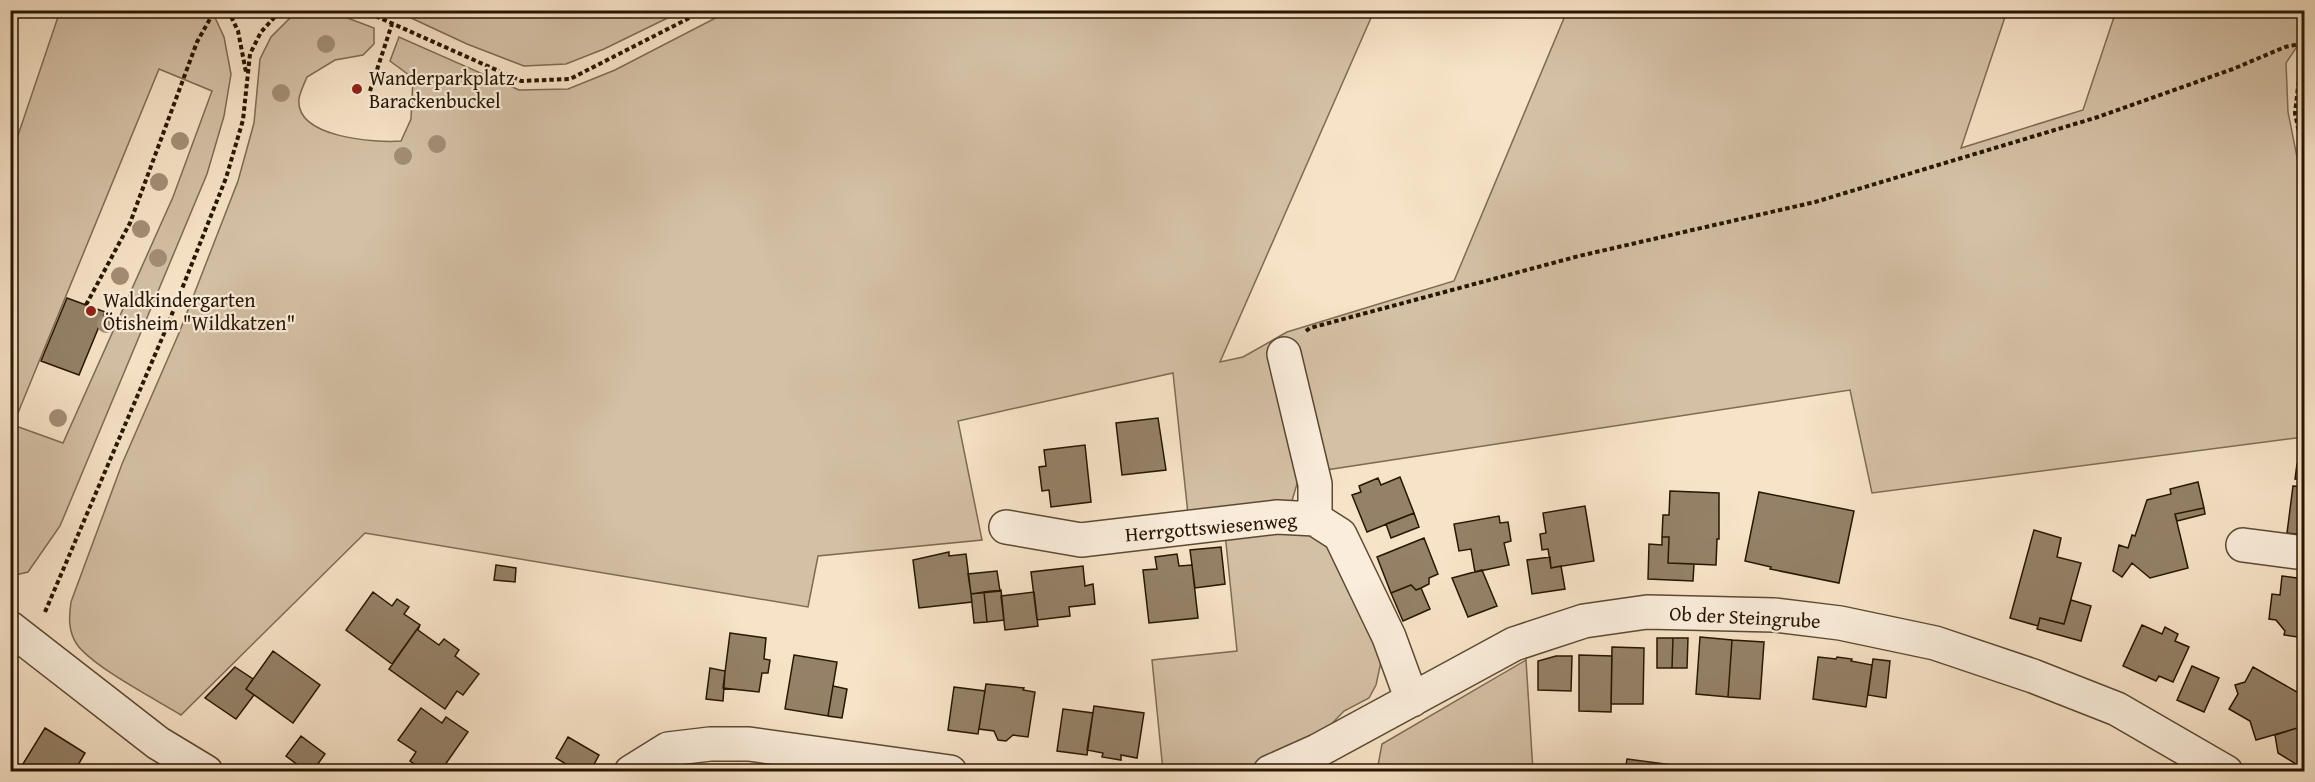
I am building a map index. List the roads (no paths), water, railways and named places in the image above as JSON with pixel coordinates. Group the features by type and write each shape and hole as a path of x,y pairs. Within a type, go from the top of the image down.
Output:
{"street":[{"path":"1284,354 1315,484 1315,519"},
{"name":"Herrgottswiesenweg","path":"1006,526 1081,540 1277,517 1315,519 1340,535 1389,637 1412,700"},
{"path":"2243,545 2304,553"},
{"name":"Ob der Steingrube","path":"1270,771 1317,751 1514,644 1584,621 1647,612 1774,615 1840,623 1935,643 2033,676 2117,709 2189,762 2226,771"},
{"path":"21,636 158,742 206,771"},
{"path":"632,771 668,749 710,744 749,744 950,771"}],"place":[{"name":"Wanderparkplatz Barackenbuckel","path":"357,89"},
{"name":"Waldkindergarten Ötisheim \"Wildkatzen\"","path":"91,311"}]}
